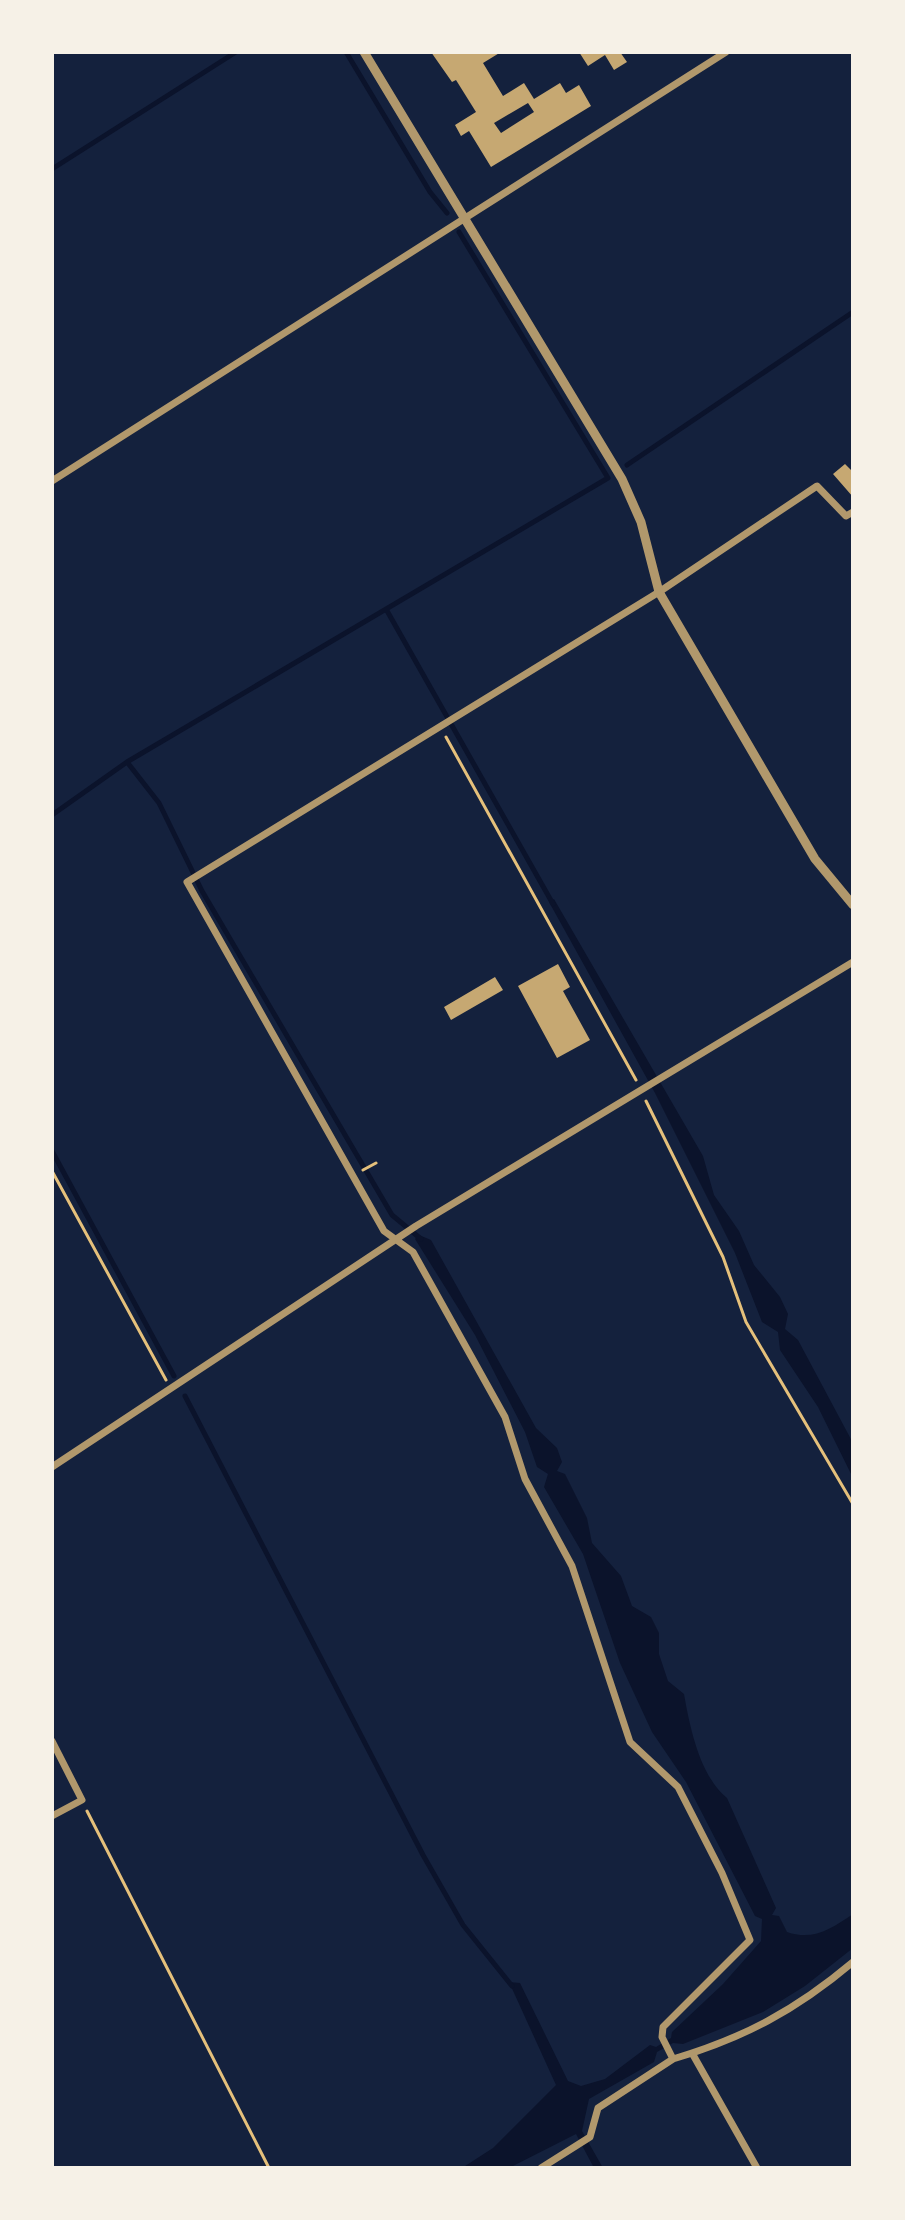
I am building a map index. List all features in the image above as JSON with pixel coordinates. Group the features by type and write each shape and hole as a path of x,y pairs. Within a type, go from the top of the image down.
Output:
{"street":[{"path":"364,52 622,479 641,522 659,592 815,859 853,905"},
{"path":"52,481 726,52"},
{"path":"671,2055 662,2037 663,2027 750,1940 722,1873 678,1787 630,1742 572,1566 525,1479 505,1417 413,1252 401,1238 384,1231 187,882 659,592 817,486 846,516 853,512"},
{"path":"52,1467 172,1391 416,1226 853,962"},
{"path":"52,1741 82,1800 52,1816"},
{"path":"541,2168 590,2137 598,2108 671,2055 692,2053 767,2024 809,1999 853,1962"},
{"path":"692,2053 757,2168"}],"path":[{"path":"440,727 640,1089 723,1257 746,1322 853,1504"},
{"path":"353,1176 376,1163"},
{"path":"52,1171 172,1391"},
{"path":"82,1800 269,2168"}],"water":[{"path":"554,899 703,1156 714,1195 739,1231 754,1265 780,1297 788,1314 785,1329 798,1340 853,1443 853,1478 818,1407 780,1350 778,1332 762,1322 735,1253 655,1093 549,902"},
{"path":"419,1235 431,1240 536,1428 557,1448 562,1462 557,1471 565,1474 587,1518 592,1543 621,1576 632,1606 651,1617 659,1633 659,1654 668,1681 684,1694 703,1764 727,1798 776,1908 772,1915 779,1916 787,1932 805,1935 829,1929 853,1914 853,1948 805,1986 763,2012 683,2044 673,2043 657,2052 654,2062 589,2099 582,2131 603,2168 594,2168 576,2134 509,2168 462,2168 493,2148 556,2085 509,1982 520,1983 568,2081 581,2086 605,2079 650,2045 656,2047 671,2038 672,2032 723,1984 761,1941 762,1919 755,1916 686,1782 652,1732 620,1663 583,1554 544,1487 548,1474 537,1467 525,1432 475,1335 415,1239"}],"building":[{"path":"431,52 501,52 483,63 503,96 524,83 534,99 560,83 566,93 579,85 591,106 491,167 469,131 461,136 455,125 476,112 456,80 452,82","holes":["528,103 534,112 501,133 494,123"]},
{"path":"579,52 620,52 627,62 614,70 605,55 588,66"},
{"path":"845,464 853,472 853,497 833,474"},
{"path":"558,964 570,987 563,991 590,1040 557,1058 518,986"},
{"path":"495,977 503,990 451,1020 444,1007"}],"waterway":[{"path":"52,169 236,52"},
{"path":"346,52 430,192 447,213"},
{"path":"52,815 127,762 608,478 459,232"},
{"path":"627,465 853,312"},
{"path":"386,609 553,904"},
{"path":"127,762 159,803 202,891 392,1215 421,1239"},
{"path":"52,1151 174,1376"},
{"path":"185,1396 423,1855 463,1925 512,1986"}]}
